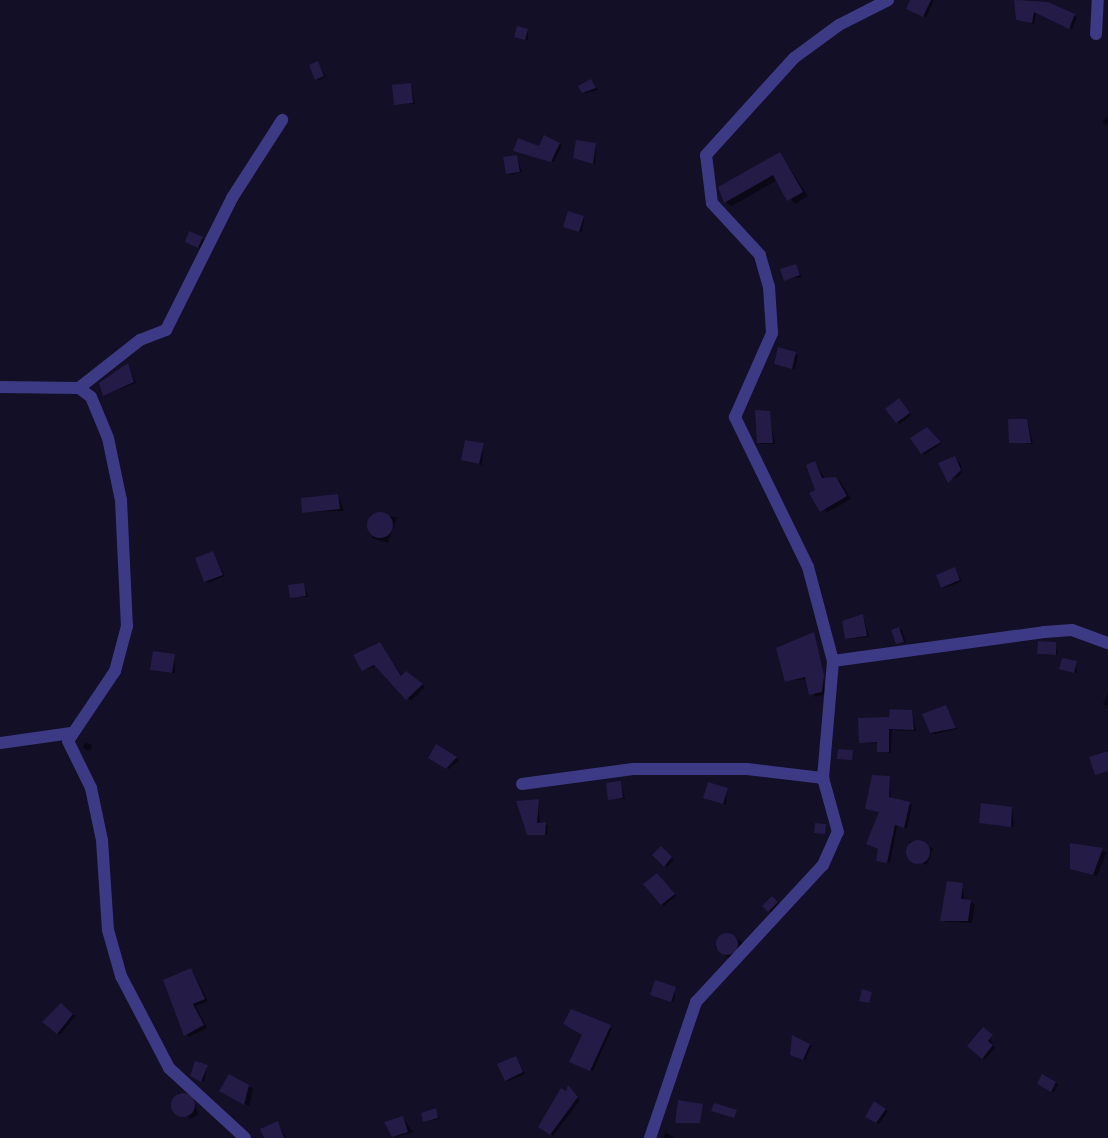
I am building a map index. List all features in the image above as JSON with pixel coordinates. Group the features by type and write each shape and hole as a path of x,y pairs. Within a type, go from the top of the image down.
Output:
{"street":[{"path":"650,1138 696,1002 833,848 838,831 823,778 833,661 808,567 738,431 737,408 771,333 769,287 760,255 712,203 706,155 794,58 839,25 888,0"},
{"path":"1096,34 1098,0"},
{"path":"79,388 140,340 166,330 232,198 282,120"},
{"path":"0,387 79,388 91,397 116,461 127,626 115,671 71,733 68,741 91,788 102,840 108,930 121,976 169,1068 245,1138"},
{"path":"833,661 1072,630 1108,643"},
{"path":"0,743 71,733"},
{"path":"522,784 633,769 747,769 823,778"}],"building":[{"path":"910,0 931,0 923,17 906,9"},
{"path":"1014,0 1048,2 1075,14 1069,29 1034,12 1032,23 1016,20"},
{"path":"517,26 528,29 525,40 514,37"},
{"path":"318,61 324,76 315,80 309,65"},
{"path":"591,79 596,88 582,93 578,86"},
{"path":"411,83 413,103 394,105 392,85"},
{"path":"544,135 560,143 551,162 513,151 518,138 539,146"},
{"path":"576,140 596,143 593,164 573,158"},
{"path":"780,152 803,192 787,201 773,175 724,203 718,187"},
{"path":"517,155 520,172 506,174 503,157"},
{"path":"568,211 584,216 579,232 563,227"},
{"path":"189,231 203,237 198,248 185,242"},
{"path":"796,264 800,275 784,281 780,269"},
{"path":"778,347 796,352 792,369 774,364"},
{"path":"128,363 134,382 103,396 99,383"},
{"path":"899,398 910,413 896,423 885,409"},
{"path":"755,410 770,411 773,443 757,443"},
{"path":"1008,419 1027,419 1031,443 1009,443"},
{"path":"927,427 941,442 921,454 910,438"},
{"path":"465,440 484,443 479,464 461,460"},
{"path":"955,456 961,470 948,483 938,463"},
{"path":"815,461 822,478 836,477 847,496 820,512 809,493 815,490 806,465"},
{"path":"338,494 340,509 302,513 301,498"},
{"path":"380,512 389,516 393,525 389,534 380,538 371,534 367,525 371,516"},
{"path":"213,551 223,575 204,582 195,558"},
{"path":"955,567 960,580 941,588 936,575"},
{"path":"304,583 306,596 290,598 288,585"},
{"path":"863,614 867,636 845,639 842,621"},
{"path":"899,627 904,642 896,644 891,630"},
{"path":"814,632 824,675 822,692 809,695 805,677 785,682 776,648"},
{"path":"1038,641 1056,642 1056,655 1037,654"},
{"path":"380,642 401,676 406,671 423,684 406,700 374,665 362,671 353,655"},
{"path":"153,651 175,654 172,673 150,670"},
{"path":"1062,658 1077,661 1074,673 1059,669"},
{"path":"946,705 956,728 930,733 922,714"},
{"path":"890,709 912,710 914,730 889,729 889,752 877,752 877,742 859,743 858,718 889,717"},
{"path":"436,744 457,757 446,769 428,758"},
{"path":"838,749 853,750 852,760 837,759"},
{"path":"1108,751 1108,771 1095,775 1089,757"},
{"path":"872,775 890,776 889,797 910,802 904,828 895,825 887,863 876,861 878,849 866,844 879,812 865,809"},
{"path":"621,781 623,798 608,800 606,783"},
{"path":"708,782 728,788 723,804 703,798"},
{"path":"539,799 537,823 546,822 545,835 527,835 516,801"},
{"path":"981,803 1012,807 1011,827 979,823"},
{"path":"815,823 826,824 825,834 814,833"},
{"path":"918,840 927,843 930,852 927,861 918,864 909,861 906,852 909,843"},
{"path":"1070,843 1103,848 1093,875 1070,869"},
{"path":"661,846 672,857 664,867 652,855"},
{"path":"657,873 675,894 661,905 643,884"},
{"path":"947,881 963,883 961,899 971,900 968,921 940,921"},
{"path":"772,896 778,902 768,912 762,906"},
{"path":"727,933 735,936 738,944 735,952 727,955 719,952 716,944 719,936"},
{"path":"191,968 205,999 193,1004 204,1025 184,1036 163,980"},
{"path":"655,980 676,987 671,1002 650,995"},
{"path":"862,989 872,992 869,1003 859,1001"},
{"path":"61,1003 73,1014 57,1034 42,1022"},
{"path":"571,1009 611,1025 590,1071 569,1062 582,1035 563,1024"},
{"path":"983,1027 993,1035 988,1041 993,1045 982,1059 967,1046"},
{"path":"792,1035 810,1044 803,1060 790,1055"},
{"path":"516,1056 523,1072 505,1081 497,1064"},
{"path":"195,1061 208,1065 201,1082 190,1076"},
{"path":"229,1074 249,1085 244,1105 219,1091"},
{"path":"1042,1074 1056,1082 1051,1092 1037,1084"},
{"path":"568,1085 578,1097 550,1135 538,1127 561,1088 566,1091"},
{"path":"183,1093 188,1094 194,1100 194,1110 188,1116 183,1117 178,1116 172,1110 171,1105 172,1100 178,1094"},
{"path":"678,1100 703,1104 700,1123 675,1123"},
{"path":"874,1101 886,1109 876,1123 865,1117"},
{"path":"714,1103 737,1110 734,1118 711,1111"},
{"path":"436,1108 438,1118 423,1122 421,1113"},
{"path":"403,1116 408,1132 392,1137 384,1122"},
{"path":"278,1121 284,1138 264,1138 260,1129"}]}
